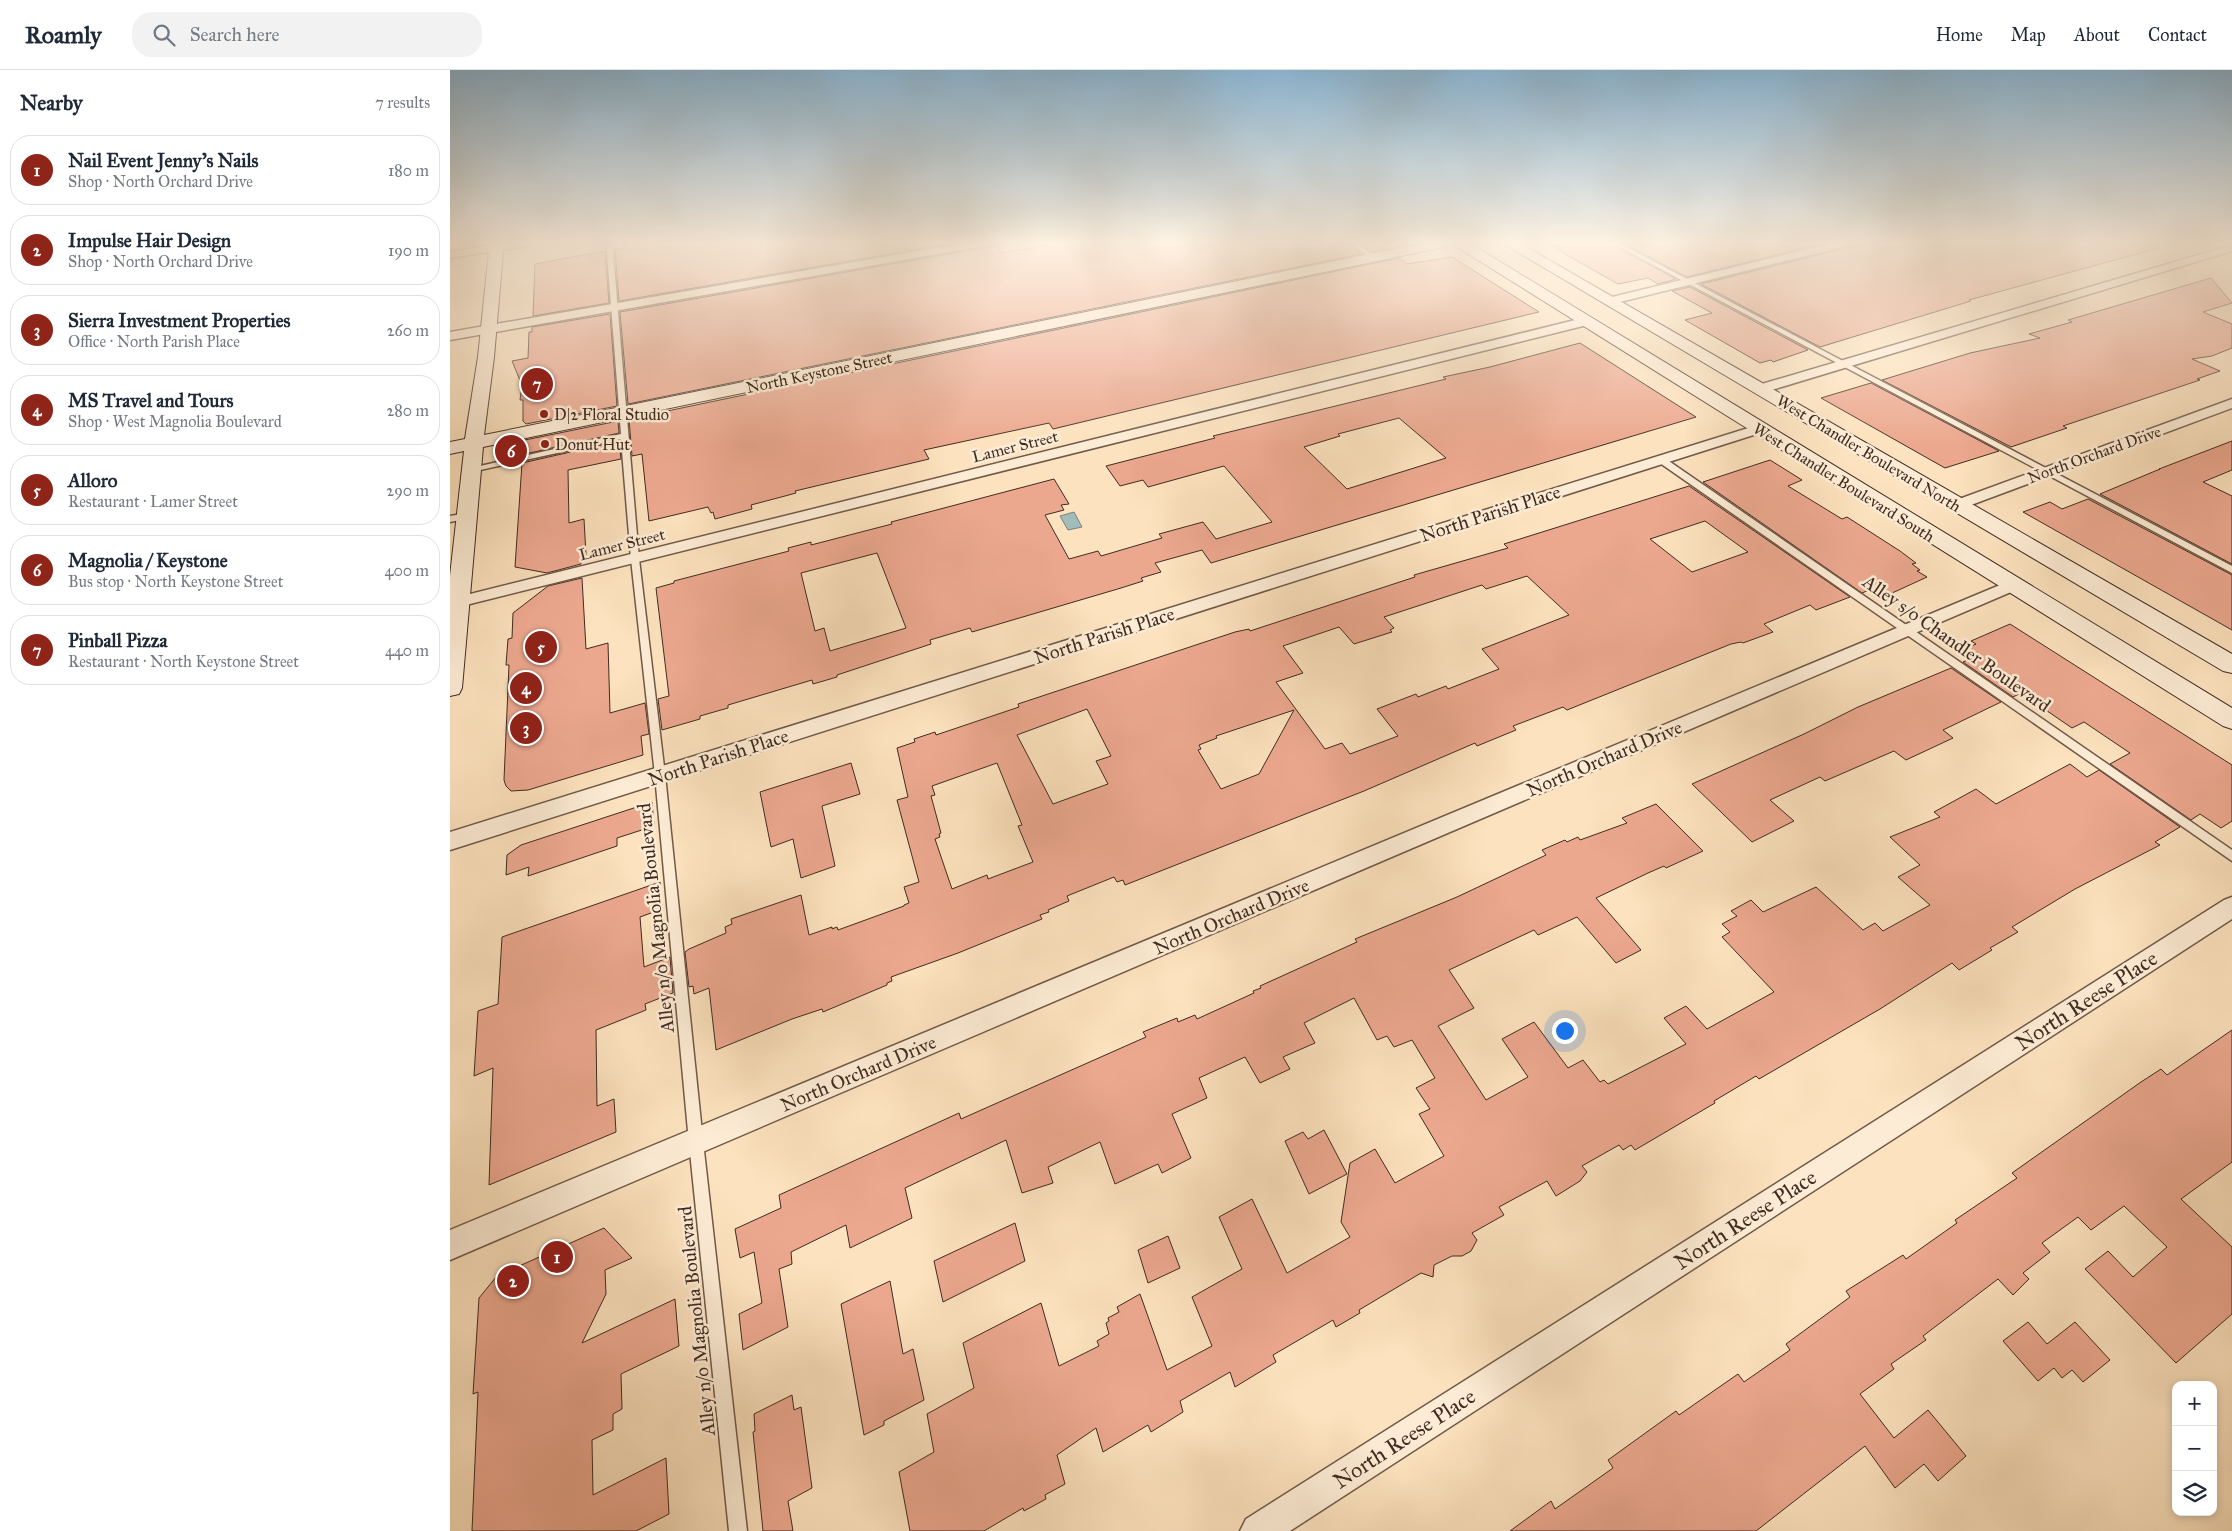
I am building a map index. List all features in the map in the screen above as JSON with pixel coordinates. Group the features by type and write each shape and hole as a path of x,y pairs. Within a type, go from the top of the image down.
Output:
{"main road":[{"path":"450,688 459,518 471,470 490,309"},
{"name":"North Keystone Street","path":"450,448 1124,309"},
{"name":"West Chandler Boulevard South","path":"1566,309 2012,586 2232,720"},
{"name":"West Chandler Boulevard North","path":"1622,309 2232,666"}],"street":[{"path":"450,336 607,309"},
{"path":"1760,389 2027,309"},
{"name":"Lamer Street","path":"455,603 1587,322"},
{"name":"North Orchard Drive","path":"1956,506 2232,403"},
{"name":"North Parish Place","path":"450,841 1758,429"},
{"name":"North Orchard Drive","path":"450,1245 2012,586"},
{"name":"North Reese Place","path":"1258,1531 2232,907"}],"lane":[{"name":"Alley n/o Magnolia Boulevard","path":"614,309 635,559 660,775 696,1142 738,1531"},
{"path":"1739,309 2232,570"},
{"path":"471,470 624,436"},
{"name":"Alley s/o Chandler Boulevard","path":"1660,459 2232,856"}],"water":[{"path":"1074,512 1082,527 1068,530 1060,516"}],"building":[{"path":"533,309 573,309 533,316"},
{"path":"636,309 1091,309 628,404 620,312"},
{"path":"1154,309 1535,309 1539,312 1053,429 1049,423 924,450 929,459 795,491 796,493 751,505 752,509 715,519 713,512 711,513 708,507 649,521 642,454 632,456 629,419"},
{"path":"1705,309 1732,309 1808,350 1773,362 1771,360 1760,363 1685,320 1712,313"},
{"path":"1749,309 1944,309 1820,347"},
{"path":"2105,309 2212,309 2203,312 2232,324 2232,348 2212,356 2192,359 2220,371 2197,379 2200,380 2063,426 2067,428 2011,447 1882,380 1970,353 2040,338 2029,334 2072,322 2068,320"},
{"path":"610,314 617,406 526,424 523,421 523,400 520,400 522,385 512,361 528,358 529,332 532,332 532,327"},
{"path":"1580,343 1696,417 1211,563 1202,550 1155,563 1161,572 1141,578 1143,581 972,632 970,628 930,640 931,644 837,675 837,677 813,684 812,680 728,705 728,708 700,716 700,719 662,730 658,699 669,696 656,588 674,583 674,581 789,551 788,548 811,542 811,545 892,524 891,522 1054,479 1069,504 1061,505 1064,510 1045,515 1069,559 1098,551 1101,556 1162,538 1159,534 1203,522 1216,539 1272,522 1224,466 1148,487 1143,480 1120,486 1106,466 1215,438 1213,436 1446,379 1443,377 1490,367","holes":["1399,418 1446,458 1347,489 1304,447 1340,436 1338,434","877,553 906,628 830,651 824,628 815,631 801,573"]},
{"path":"1871,383 1999,451 1945,468 1821,398"},
{"path":"618,421 619,433 525,454 525,440"},
{"path":"619,441 621,459 568,470 569,523 584,519 586,555 581,556 581,564 547,573 515,567 522,463"},
{"path":"2232,441 2232,470 2203,482 2232,496 2232,564 2100,494 2159,469"},
{"path":"1770,460 1802,480 1788,486 1842,519 1847,517 1900,551 1916,563 1912,564 1920,570 1917,571 1927,577 1890,594 1879,586 1862,593 1703,482"},
{"path":"1689,486 1850,597 1816,610 1810,605 1764,624 1773,632 1743,643 1731,644 1567,710 1563,707 1513,726 1516,730 1477,746 1475,743 1364,791 1125,885 1123,880 1117,882 1114,877 1067,896 1069,901 1040,915 1042,919 958,953 891,977 892,981 887,983 887,985 823,1012 822,1009 792,1019 716,1050 709,988 694,994 693,986 689,987 685,952 726,933 725,927 732,924 731,919 801,895 809,935 832,927 832,929 837,927 838,930 909,903 904,887 919,882 897,800 908,797 897,748 915,742 914,739 935,732 936,735 1019,707 1018,704 1235,632 1249,629 1250,631 1415,577 1414,575 1508,548 1504,544","holes":["1705,521 1748,552 1692,572 1650,539","1527,576 1569,615 1482,649 1499,669 1448,689 1446,686 1418,697 1416,694 1377,709 1398,736 1350,754 1342,743 1325,749 1276,682 1303,673 1283,646 1339,627 1354,644 1392,632 1390,630 1394,628 1384,617 1482,585 1486,589","1087,709 1111,756 1096,761 1108,784 1053,804 1017,735","1294,710 1259,774 1221,789 1198,750 1201,749 1199,745 1217,738 1216,736","997,763 1022,825 1018,826 1033,862 988,879 987,875 952,889 935,839 940,837 939,834 941,833 931,796 935,795 932,786"]},
{"path":"2088,499 2232,575 2232,630 2023,512 2050,502 2062,509"},
{"path":"582,578 586,649 608,643 610,713 645,703 649,734 641,736 643,755 528,790 511,791 506,786 504,780 509,665 506,665 508,639 512,638 513,613 548,586"},
{"path":"2010,624 2232,765 2232,821 2221,828 2200,814 2191,820 2110,764 2130,753 2084,722 2072,728 2021,693 2013,697 1963,662 1972,658 1965,654 1969,652 1965,649 1976,644 1971,641"},
{"path":"1951,668 2001,702 1943,730 1953,738 1906,760 1894,751 1825,781 1820,777 1770,800 1794,821 1752,842 1692,784 1804,734 1858,707"},
{"path":"851,763 860,794 822,806 835,866 801,878 793,839 771,847 760,792"},
{"path":"2070,764 2087,777 2099,770 2180,827 2155,842 2160,845 2075,889 2012,927 2018,932 1990,948 1992,950 1959,970 1952,963 1880,1009 1759,1079 1756,1076 1714,1101 1715,1103 1635,1150 1631,1145 1623,1150 1619,1145 1582,1166 1587,1172 1580,1181 1556,1196 1547,1181 1499,1207 1504,1215 1472,1233 1477,1240 1471,1251 1462,1256 1452,1256 1434,1265 1433,1277 1421,1273 1359,1310 1360,1313 1336,1327 1333,1320 1273,1355 1276,1362 1235,1387 1230,1372 1180,1401 1183,1412 1151,1432 1148,1425 1103,1452 1096,1428 1057,1455 1065,1484 1045,1495 1046,1499 1024,1511 1023,1508 984,1531 910,1531 899,1472 934,1452 927,1414 974,1388 963,1343 1041,1303 1059,1366 1099,1346 1097,1341 1109,1334 1106,1323 1109,1321 1108,1318 1119,1312 1117,1307 1140,1294 1167,1370 1212,1346 1192,1297 1242,1269 1219,1217 1252,1199 1287,1273 1350,1237 1341,1222 1350,1163 1375,1149 1395,1183 1444,1156 1419,1114 1430,1109 1416,1088 1435,1078 1412,1040 1394,1047 1387,1036 1377,1040 1354,998 1304,1023 1315,1043 1283,1057 1290,1069 1260,1083 1245,1057 1199,1078 1207,1098 1172,1114 1191,1158 1162,1173 1158,1164 1115,1184 1100,1142 1048,1167 1053,1183 1022,1193 1006,1140 905,1188 912,1218 850,1248 846,1225 791,1252 792,1264 779,1269 788,1327 743,1350 739,1314 762,1303 754,1252 740,1258 735,1229 781,1208 779,1195 959,1113 961,1119 1146,1037 1143,1032 1177,1018 1178,1022 1195,1015 1197,1019 1254,993 1253,991 1261,988 1260,986 1357,942 1355,939 1457,897 1546,855 1542,850 1565,840 1567,842 1578,837 1580,840 1627,823 1622,818 1656,804 1703,851 1666,868 1664,866 1648,873 1596,898 1641,950 1616,963 1577,917 1538,935 1534,930 1449,970 1474,1008 1438,1026 1486,1100 1528,1077 1502,1039 1534,1022 1568,1068 1583,1060 1600,1082 1604,1080 1608,1084 1686,1044 1664,1018 1686,1006 1707,1029 1774,992 1722,937 1730,932 1722,924 1737,916 1731,911 1751,900 1763,912 1816,887 1863,930 1875,923 1883,931 1930,905 1898,877 1920,865 1890,837 1940,817 1934,812 1976,789 1996,804"},
{"path":"652,802 654,826 617,838 617,846 528,876 529,867 506,875 507,855 521,845"},
{"path":"660,882 662,909 640,917 644,967 670,957 673,993 645,1004 646,1010 596,1030 597,1106 614,1099 616,1132 489,1185 493,1068 474,1076 478,1011 498,1004 502,937"},
{"path":"2232,1030 2232,1162 2181,1199 2232,1247 2232,1314 2176,1363 2085,1269 2108,1251 2133,1277 2167,1247 2124,1206 2091,1230 2078,1217 2042,1243 2050,1252 2023,1273 2029,1279 2013,1295 1998,1279 1923,1336 1926,1340 1891,1364 1894,1369 1860,1394 1894,1438 1928,1410 1966,1456 1938,1481 1924,1464 1895,1488 1865,1446 1756,1531 1510,1531 1551,1501 1555,1509 1613,1468 1608,1460 1676,1411 1679,1415 1738,1374 1744,1382 1790,1350 1786,1344 1850,1297 1846,1291 1903,1255 1906,1259 1957,1223 1955,1220 2017,1178 2012,1173 2141,1082 2161,1069 2167,1075"},
{"path":"1324,1130 1347,1174 1309,1194 1285,1141 1303,1132 1308,1139"},
{"path":"1015,1223 1025,1261 943,1302 934,1261"},
{"path":"604,1228 632,1258 605,1270 606,1294 582,1343 675,1299 679,1346 621,1374 622,1409 613,1414 613,1430 592,1440 593,1495 666,1458 669,1514 636,1531 472,1531 478,1392 473,1394 479,1298 497,1276"},
{"path":"1168,1236 1180,1268 1148,1283 1138,1250"},
{"path":"890,1281 903,1354 913,1349 924,1400 884,1421 884,1425 864,1435 841,1304"},
{"path":"2028,1322 2047,1344 2075,1322 2110,1360 2083,1382 2072,1370 2062,1378 2054,1368 2038,1381 2003,1341"},
{"path":"792,1395 794,1410 801,1407 812,1488 788,1501 793,1531 763,1531 753,1432 755,1431 754,1414"}],"place":[{"name":"Pinball Pizza","path":"537,384"},
{"name":"D|2 Floral Studio","path":"544,414"},
{"name":"Donut Hut","path":"545,444"},
{"name":"Magnolia / Keystone","path":"511,451"},
{"name":"Alloro","path":"541,647"},
{"name":"MS Travel and Tours","path":"526,688"},
{"name":"Sierra Investment Properties","path":"526,728"},
{"name":"Nail Event Jenny's Nails","path":"557,1257"},
{"name":"Impulse Hair Design","path":"513,1281"}]}
